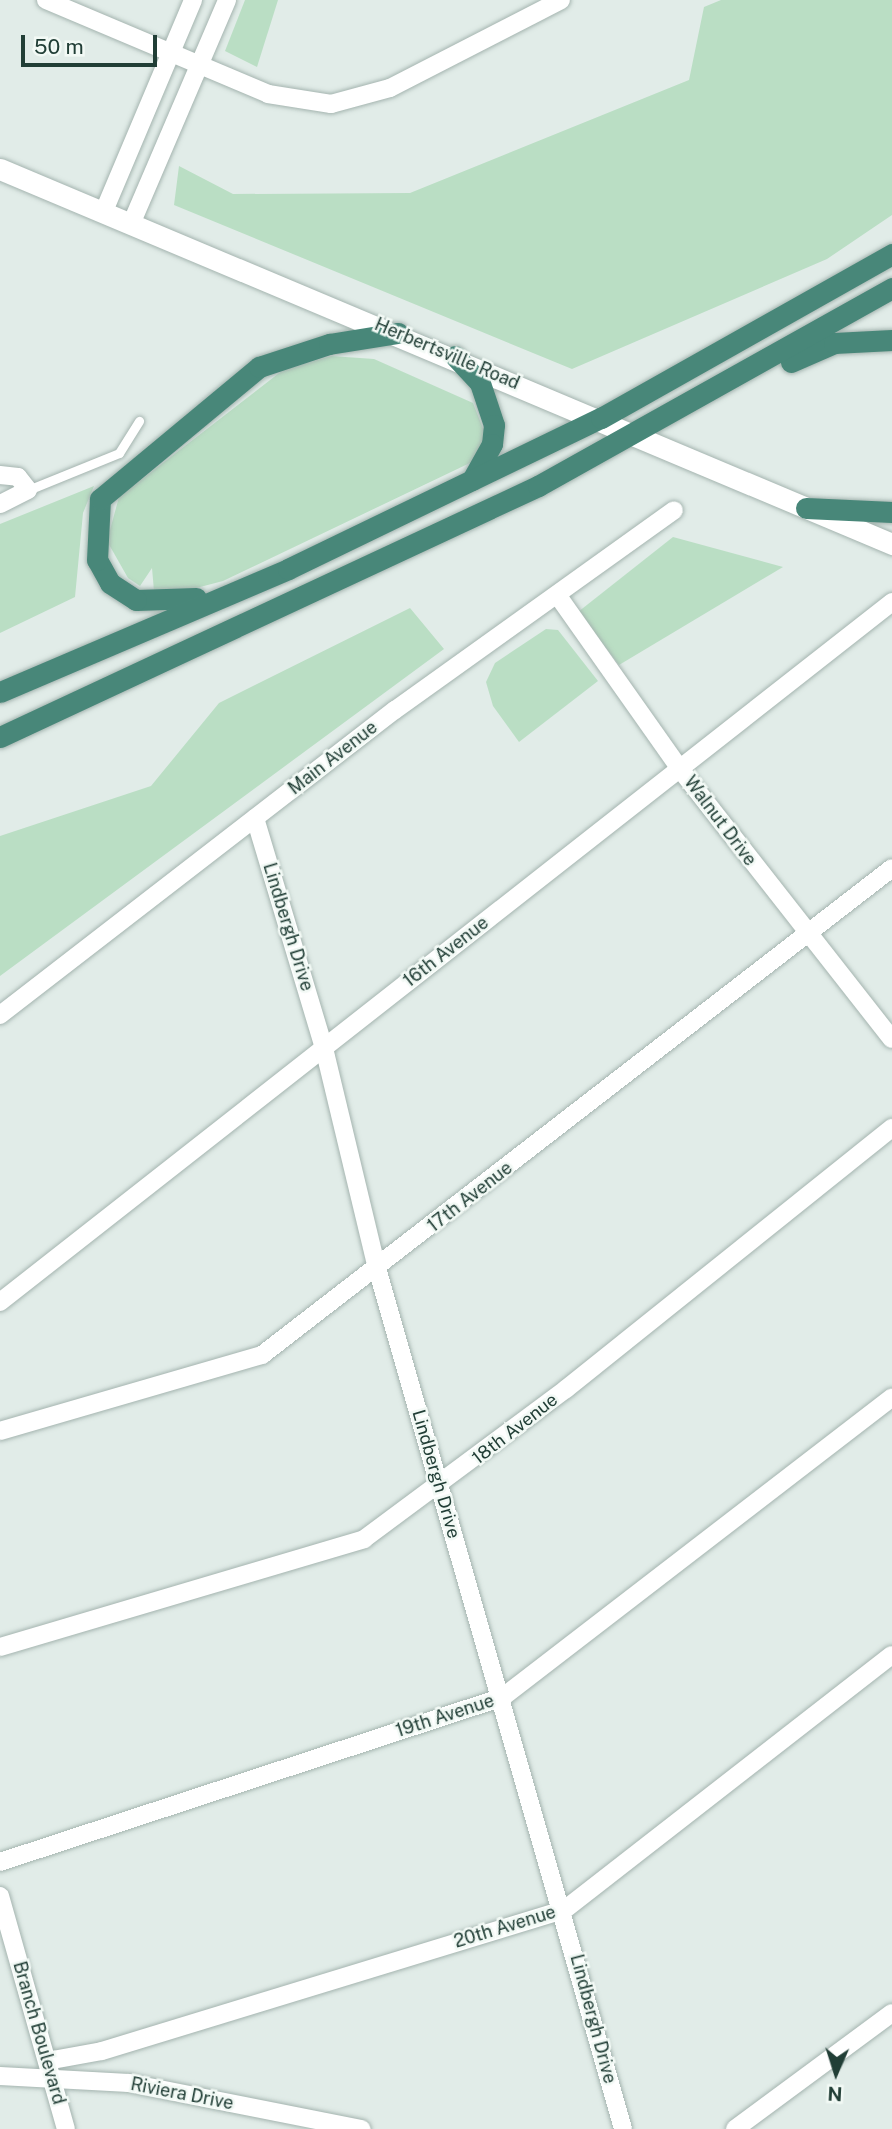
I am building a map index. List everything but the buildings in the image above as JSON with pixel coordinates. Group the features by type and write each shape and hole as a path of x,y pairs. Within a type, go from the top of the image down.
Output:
{"highway":[{"path":"0,692 288,569 601,418 892,254"},
{"path":"0,737 639,435 892,288"},
{"path":"288,569 181,603 136,600 110,583 97,560 100,499 259,368 329,344 398,332"},
{"path":"693,404 834,343 892,340"},
{"path":"455,356 480,383 494,425 492,444 472,480"},
{"path":"807,508 892,512"}],"main road":[{"name":"Herbertsville Road","path":"0,169 398,332 892,544"}],"street":[{"path":"46,0 287,99 353,102 561,0"},
{"path":"104,211 193,0"},
{"path":"132,222 228,0"},
{"path":"0,504 15,481"},
{"name":"Main Avenue","path":"0,1015 255,818 674,510"},
{"name":"Walnut Drive","path":"558,596 680,769 807,935 892,1039"},
{"name":"16th Avenue","path":"0,1302 892,602"},
{"name":"Lindbergh Drive","path":"255,818 324,1048 377,1268 564,1910 623,2129"},
{"name":"17th Avenue","path":"0,1431 261,1355 892,868"},
{"name":"18th Avenue","path":"0,1647 364,1539 440,1487 892,1128"},
{"name":"19th Avenue","path":"0,1862 503,1697 892,1397"},
{"name":"20th Avenue","path":"49,2068 564,1910 892,1655"},
{"name":"Branch Boulevard","path":"0,1896 66,2129"},
{"path":"739,2128 892,2013"},
{"name":"Riviera Drive","path":"0,2076 49,2068 361,2129"}],"lane":[{"path":"15,481 119,453 139,421"}],"green space":[{"path":"245,0 278,0 257,67 225,51"},
{"path":"721,0 892,0 892,215 827,259 572,369 174,205 179,166 233,194 410,193 689,80 704,7"},
{"path":"331,356 374,359 473,403 486,436 472,462 223,581 177,593 154,591 152,568 140,586 128,578 107,541 119,497 283,370"},
{"path":"94,486 83,513 75,597 0,633 0,524"},
{"path":"673,537 783,567 619,665 578,612"},
{"path":"410,608 444,649 0,976 0,836 151,786 219,703"},
{"path":"546,629 558,630 598,681 519,742 493,706 486,682 495,663"}]}
